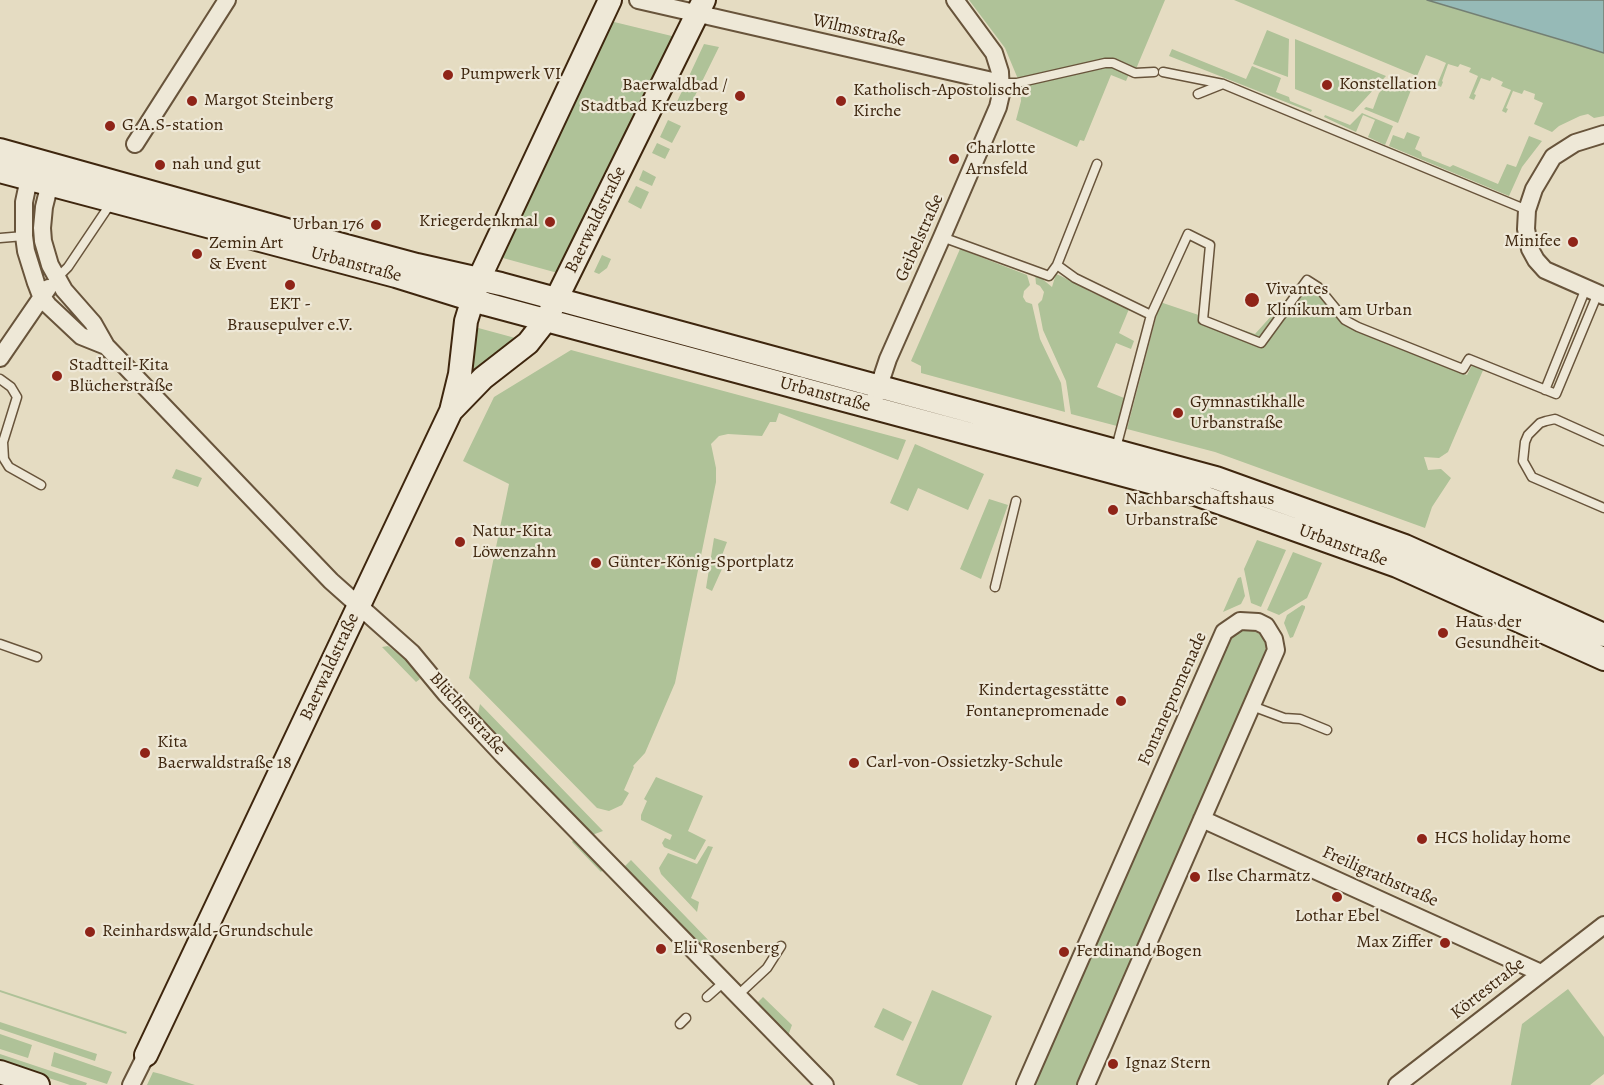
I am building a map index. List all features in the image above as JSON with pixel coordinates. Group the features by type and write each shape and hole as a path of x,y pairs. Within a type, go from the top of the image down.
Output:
{"main road":[{"name":"Baerwaldstraße","path":"146,1055 451,411 460,374 466,321 475,289 610,0"},
{"name":"Baerwaldstraße","path":"451,411 483,378 528,343 546,320 700,7"},
{"path":"0,150 42,172"},
{"path":"0,171 42,172"},
{"name":"Urbanstraße","path":"42,172 112,201 149,201"},
{"name":"Urbanstraße","path":"42,172 475,289 558,299 661,339"},
{"name":"Urbanstraße","path":"475,289 546,320 661,339 936,413 1198,495 1364,541 1422,552 1604,635"},
{"name":"Urbanstraße","path":"936,413 1116,450 1216,478 1364,541 1413,572 1604,659"},
{"path":"0,1072 38,1085"}],"street":[{"path":"135,144 227,0"},
{"name":"Wilmsstraße","path":"638,0 700,7 1001,83"},
{"path":"955,0 994,53 1001,83"},
{"name":"Geibelstraße","path":"876,397 888,359 998,107 1001,83"},
{"path":"1596,292 1545,270 1536,260 1527,239 1527,210 1537,181 1560,151 1575,143 1604,134"},
{"name":"Blücherstraße","path":"42,172 24,202 24,236 30,268 41,296 81,336 106,346"},
{"name":"Blücherstraße","path":"42,172 43,234 50,265 72,301 93,323 106,346 332,581 412,653 441,689 502,754 825,1085"},
{"path":"0,358 41,296 57,278"},
{"name":"Fontanepromenade","path":"1025,1085 1224,632 1240,621 1250,620 1266,626 1275,639 1276,650 1086,1085"},
{"name":"Freiligrathstraße","path":"1202,819 1541,973"},
{"name":"Körtestraße","path":"1397,1085 1604,925"},
{"name":"Baerwaldstraße","path":"131,1085 146,1055"}],"lane":[{"path":"1001,83 1017,83 1113,63 1135,73 1161,72 1222,84 1527,210"},
{"path":"1161,72 1172,83"},
{"path":"1198,94 1222,84"},
{"path":"942,237 1049,276 1057,265 1097,164"},
{"path":"57,278 68,267 112,201"},
{"path":"1116,450 1151,315 1188,234 1210,245 1203,320 1261,343 1308,280 1318,287 1345,320 1359,327 1463,369 1469,359 1556,394 1596,292"},
{"path":"0,238 24,236"},
{"path":"1057,265 1075,279 1151,315"},
{"path":"1545,390 1596,292"},
{"path":"0,379 11,387 17,397 3,442 4,459 9,467 41,486"},
{"path":"1604,441 1554,419 1540,423 1528,435 1523,461 1532,477 1604,508"},
{"path":"995,587 1016,501"},
{"path":"0,644 37,657"},
{"path":"1252,706 1284,718 1300,719 1327,730"},
{"path":"738,995 767,968 781,946"},
{"path":"707,998 724,981"}],"green space":[{"path":"969,0 1165,0 1136,69 1115,61 1018,79 1005,48"},
{"path":"1234,0 1427,0 1604,53 1604,116 1594,118 1588,114 1580,116 1552,132 1534,124 1543,103 1534,99 1535,94 1524,90 1522,94 1513,91 1506,113 1502,111 1511,90 1501,86 1503,82 1492,77 1490,81 1481,78 1474,94 1476,95 1474,100 1469,98 1478,76 1469,72 1471,68 1460,64 1458,67 1448,64 1441,87 1437,85 1446,63 1437,59 1426,55 1417,76"},
{"path":"606,20 680,38 565,275 492,255"},
{"path":"1267,30 1289,39 1288,77 1253,64"},
{"path":"1295,39 1386,76 1353,112 1295,89"},
{"path":"704,44 719,47 687,112 675,106"},
{"path":"1172,49 1246,79 1252,66 1281,78 1276,92 1312,110 1311,112 1169,56"},
{"path":"1113,67 1129,74 1126,81 1111,75 1084,141 1080,140 1077,147 1016,120 1021,101 1020,86"},
{"path":"1390,82 1411,90 1398,123 1364,109 1366,107 1373,109 1379,93"},
{"path":"1362,113 1393,126 1385,145 1368,137 1375,120 1363,115 1356,132 1324,117 1325,115 1350,125"},
{"path":"668,120 681,126 672,143 660,137"},
{"path":"1407,132 1420,137 1415,149 1421,152 1422,156 1450,167 1453,165 1498,184 1507,164 1516,167 1529,136 1542,141 1522,167 1509,196 1389,146 1393,135 1404,139"},
{"path":"657,143 670,149 665,159 652,153"},
{"path":"643,170 656,177 652,186 639,180"},
{"path":"636,186 649,192 641,209 628,202"},
{"path":"960,249 1027,275 1030,285 1024,291 1023,297 1026,302 1032,304 1040,339 1061,383 1065,412 921,373 921,366 911,361"},
{"path":"602,255 611,259 607,268 599,274 594,272"},
{"path":"1035,273 1052,287 1056,274 1129,309 1119,333 1134,341 1131,349 1116,343 1097,387 1124,398 1117,426 1071,414 1066,381 1043,330 1038,304 1044,292 1036,284"},
{"path":"1301,283 1318,290 1342,320 1354,329 1467,375 1472,365 1484,368 1448,452 1439,458 1424,457 1428,470 1441,469 1451,478 1432,507 1425,528 1215,452 1127,429 1160,302 1255,334"},
{"path":"471,326 519,339 472,374 469,372"},
{"name":"Günter-König-Sportplatz","path":"571,350 906,440 898,460 779,413 776,422 770,422 762,436 728,434 719,436 711,444 716,468 716,482 675,683 645,753 633,766 624,790 629,793 622,805 609,811 597,808 469,678 509,484 463,461 494,397"},
{"path":"915,444 984,474 968,510 918,488 908,511 890,503"},
{"path":"176,469 202,478 198,487 172,478"},
{"path":"989,499 1008,505 981,579 960,569"},
{"path":"714,538 727,542 721,558 726,560 712,591 706,588"},
{"path":"1257,540 1286,550 1261,607 1251,603 1244,569"},
{"path":"1293,552 1322,563 1307,598 1279,615 1267,610"},
{"path":"1241,577 1245,596 1241,604 1223,612 1238,578"},
{"path":"1302,605 1305,608 1293,637 1290,638 1284,623 1287,615"},
{"path":"1250,629 1264,639 1265,654 1077,1085 1035,1085 1231,639 1240,631"},
{"path":"388,646 409,662 420,679 416,682 382,647"},
{"path":"480,704 603,831 592,835 477,718"},
{"path":"656,777 703,796 688,831 706,840 695,860 664,847 662,843 665,838 670,840 672,835 641,820 647,801 644,799"},
{"path":"575,838 604,868 601,872 572,842"},
{"path":"708,846 713,847 691,898 699,902 697,912 661,874 659,868 668,853 697,864"},
{"path":"631,860 715,947 713,960 624,867"},
{"path":"1568,989 1604,1037 1604,1074 1590,1085 1511,1085 1522,1024"},
{"path":"0,990 127,1032 126,1034 0,992"},
{"path":"932,990 992,1016 962,1085 919,1085 896,1075"},
{"path":"763,997 792,1025 788,1036 756,1004"},
{"path":"883,1008 912,1022 903,1041 874,1027"},
{"path":"0,1022 97,1054 95,1061 0,1029"},
{"path":"0,1034 32,1045 28,1058 0,1049"},
{"path":"54,1052 112,1072 107,1084 51,1066"},
{"path":"0,1054 87,1083 86,1085 70,1085 0,1062"},
{"path":"153,1072 161,1074 195,1085 147,1085"}],"water":[{"path":"1427,0 1604,0 1604,53 1575,44"}],"place":[{"name":"Pumpwerk VI","path":"448,75"},
{"name":"Konstellation","path":"1327,85"},
{"name":"Baerwaldbad / Stadtbad Kreuzberg","path":"740,96"},
{"name":"Margot Steinberg","path":"192,101"},
{"name":"Katholisch-Apostolische Kirche","path":"841,101"},
{"name":"G.A.S-station","path":"110,126"},
{"name":"Charlotte Arnsfeld","path":"954,159"},
{"name":"nah und gut","path":"160,165"},
{"name":"Kriegerdenkmal","path":"550,222"},
{"name":"Urban 176","path":"376,225"},
{"name":"Minifee","path":"1573,242"},
{"name":"Zemin Art & Event","path":"197,254"},
{"name":"EKT - Brausepulver e.V.","path":"290,285"},
{"name":"Vivantes Klinikum am Urban","path":"1252,300"},
{"name":"Stadtteil-Kita Blücherstraße","path":"57,376"},
{"name":"Gymnastikhalle Urbanstraße","path":"1178,413"},
{"name":"Nachbarschaftshaus Urbanstraße","path":"1113,510"},
{"name":"Natur-Kita Löwenzahn","path":"460,542"},
{"name":"Günter-König-Sportplatz","path":"596,563"},
{"name":"Haus der Gesundheit","path":"1443,633"},
{"name":"Kindertagesstätte Fontanepromenade","path":"1121,701"},
{"name":"Kita Baerwaldstraße 18","path":"145,753"},
{"name":"Carl-von-Ossietzky-Schule","path":"854,763"},
{"name":"HCS holiday home","path":"1422,839"},
{"name":"Ilse Charmatz","path":"1195,877"},
{"name":"Lothar Ebel","path":"1337,897"},
{"name":"Reinhardswald-Grundschule","path":"90,932"},
{"name":"Max Ziffer","path":"1445,943"},
{"name":"Elii Rosenberg","path":"661,949"},
{"name":"Ferdinand Bogen","path":"1064,952"},
{"name":"Ignaz Stern","path":"1113,1064"}]}
